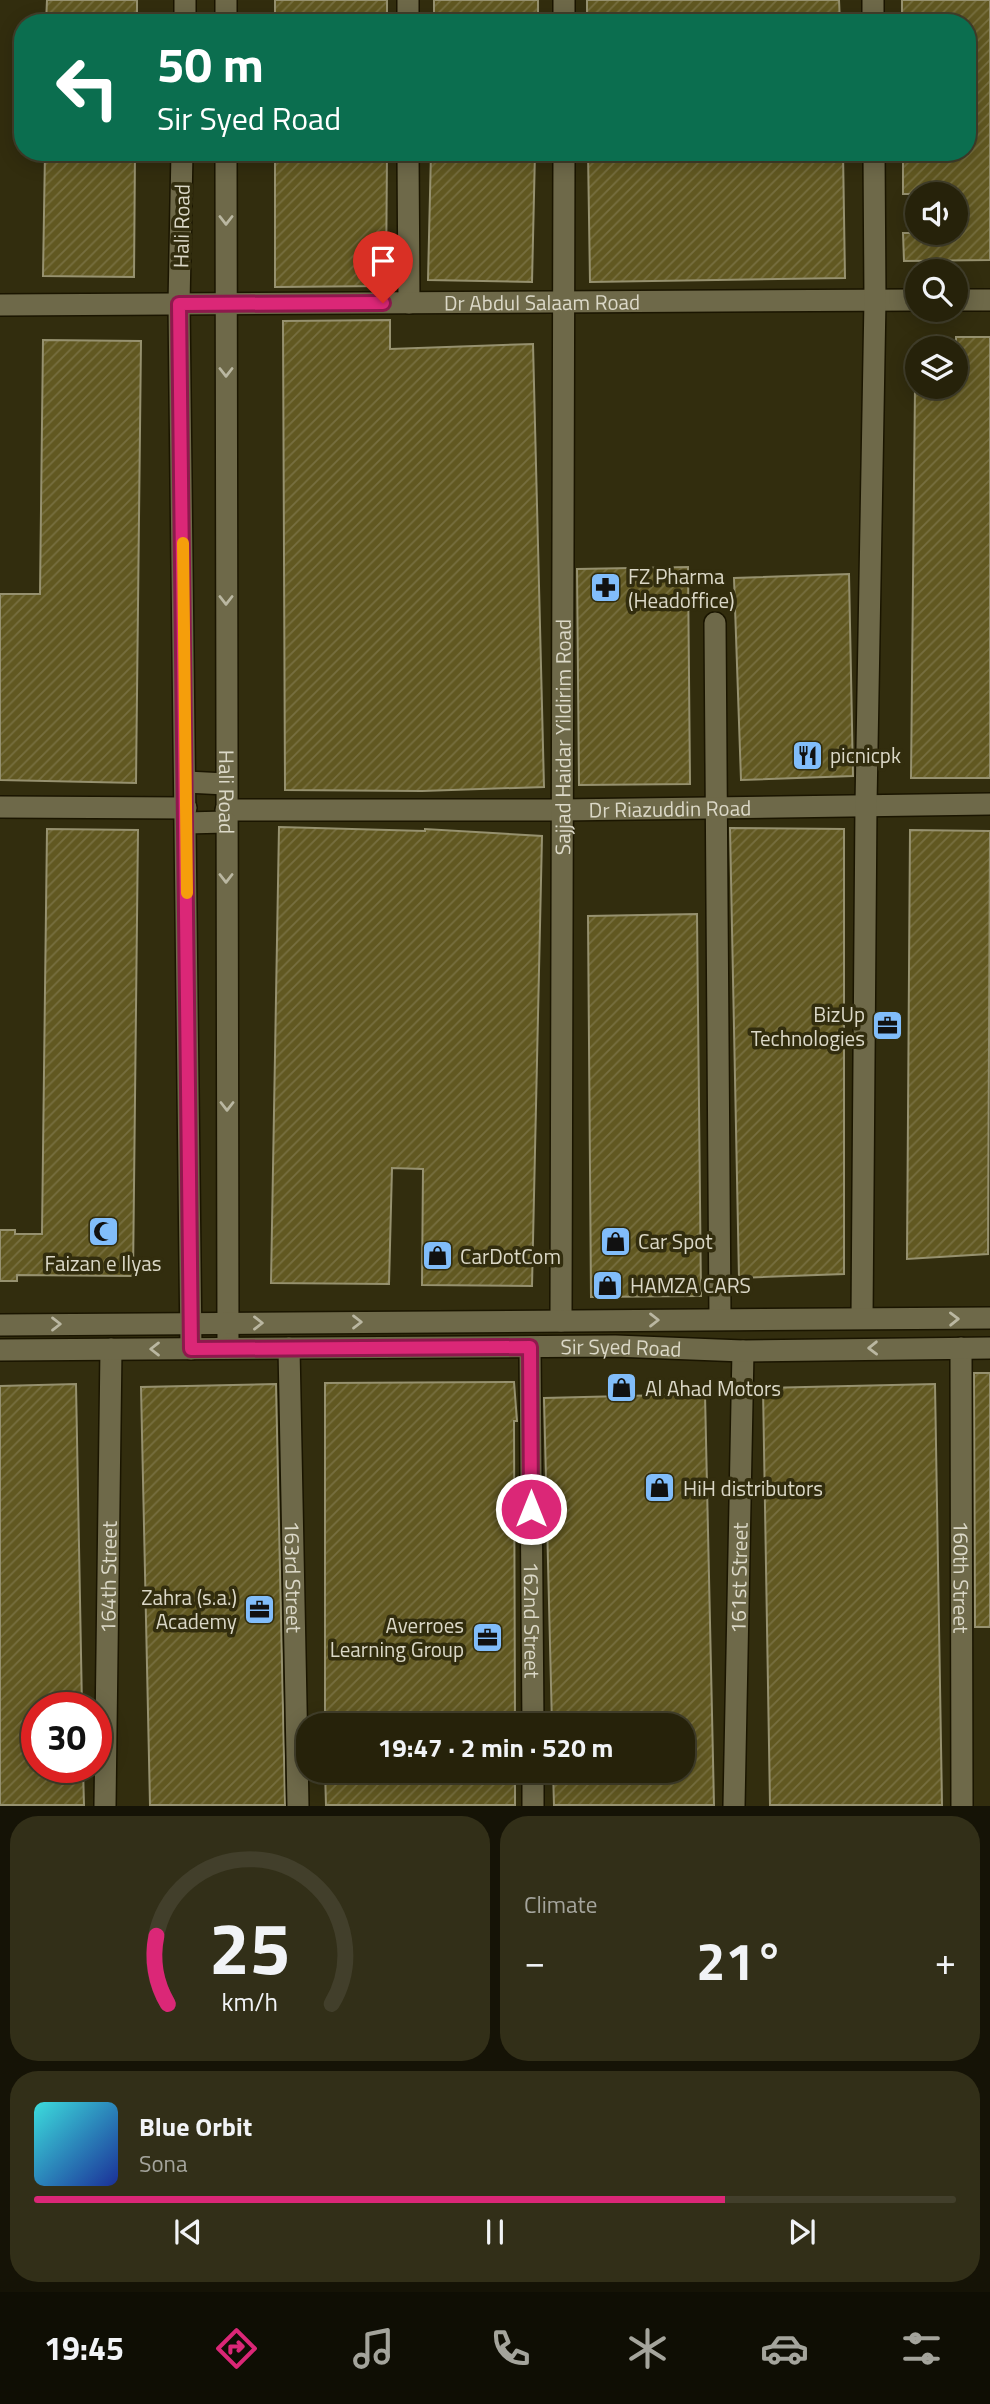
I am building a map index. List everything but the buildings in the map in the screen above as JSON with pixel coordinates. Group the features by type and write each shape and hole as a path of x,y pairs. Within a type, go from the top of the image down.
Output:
{"street":[{"name":"Hali Road","path":"182,161 179,304 191,1349"},
{"name":"Hali Road","path":"226,161 228,1348"},
{"path":"408,161 409,303"},
{"name":"Sajjad Haidar Yildirim Road","path":"561,1321 564,161"},
{"path":"862,1318 866,804 875,300 874,161"},
{"name":"Dr Abdul Salaam Road","path":"0,304 905,300"},
{"path":"968,300 990,300"},
{"path":"715,623 720,1320"},
{"path":"186,782 226,784"},
{"name":"Dr Riazuddin Road","path":"186,816 990,804"},
{"path":"0,807 186,816"},
{"name":"Sir Syed Road","path":"0,1325 990,1318"},
{"path":"919,1319 919,1347"},
{"path":"615,1320 615,1346"},
{"name":"Sir Syed Road","path":"0,1350 615,1346 743,1351 990,1348"},
{"name":"162nd Street","path":"530,1347 533,1713"},
{"name":"163rd Street","path":"289,1348 298,1805"},
{"name":"160th Street","path":"961,1348 962,1805"},
{"name":"164th Street","path":"106,1805 111,1349"},
{"name":"161st Street","path":"734,1805 743,1351"},
{"path":"533,1783 533,1805"}],"slow traffic":[{"path":"183,543 187,893"}],"place":[{"name":"FZ Pharma (Headoffice)","path":"605,588"},
{"name":"picnicpk","path":"807,755"},
{"name":"BizUp Technologies","path":"888,1026"},
{"name":"Faizan e Ilyas","path":"103,1231"},
{"name":"Car Spot","path":"615,1241"},
{"name":"CarDotCom","path":"437,1256"},
{"name":"HAMZA CARS","path":"607,1285"},
{"name":"Al Ahad Motors","path":"622,1388"},
{"name":"HiH distributors","path":"660,1488"},
{"name":"Zahra (s.a.) Academy","path":"260,1609"},
{"name":"Averroes Learning Group","path":"487,1637"}],"route":[{"path":"383,303 179,304 191,1349 530,1347 531,1509"}]}
